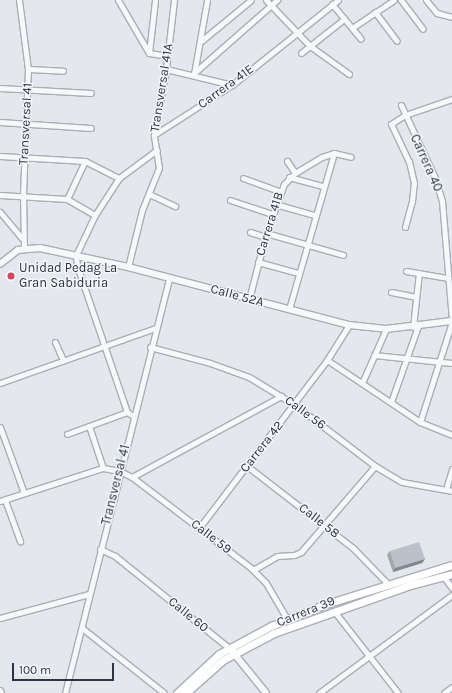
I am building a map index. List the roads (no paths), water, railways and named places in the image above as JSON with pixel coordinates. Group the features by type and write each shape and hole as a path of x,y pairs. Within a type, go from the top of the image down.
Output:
{"main road":[{"name":"Carrera 39","path":"177,693 231,650 287,619 387,583 452,565"},
{"name":"Carrera 39","path":"186,693 231,650 334,611 452,574"}],"street":[{"name":"Transversal 41","path":"19,0 28,69 22,238 24,248"},
{"path":"118,0 149,53"},
{"path":"149,53 155,0"},
{"name":"Transversal 41A","path":"128,267 142,210 159,168 154,135 168,56 174,0"},
{"path":"194,74 207,0"},
{"path":"200,42 251,0"},
{"path":"266,0 295,33 310,46 349,74"},
{"path":"194,74 277,0"},
{"name":"Carrera 41E","path":"154,135 232,84 338,0"},
{"path":"352,28 394,0"},
{"path":"401,0 423,29"},
{"path":"426,0 437,13 452,17"},
{"path":"332,4 361,39"},
{"path":"375,12 397,41"},
{"path":"301,53 344,19"},
{"path":"149,53 168,56"},
{"path":"28,69 63,71"},
{"path":"166,69 194,74 232,84"},
{"path":"0,88 90,93"},
{"path":"405,227 412,201 414,183 409,162 391,125 405,115 452,99"},
{"name":"Carrera 40","path":"401,105 436,178 442,201 452,321"},
{"path":"0,122 91,128"},
{"path":"133,416 126,412 77,266 76,255 95,215 119,178 157,150"},
{"path":"289,309 314,215 334,153 351,158"},
{"name":"Carrera 41B","path":"249,299 265,235 280,191 289,177 322,157 334,153"},
{"path":"0,156 85,161 119,178"},
{"path":"67,199 85,161"},
{"path":"286,161 295,173"},
{"path":"289,177 323,186"},
{"path":"243,178 280,191"},
{"path":"149,194 175,206"},
{"path":"0,195 23,195 67,199 95,215"},
{"path":"230,200 272,214"},
{"path":"275,204 314,215"},
{"path":"0,212 22,238"},
{"path":"250,232 306,244 343,255"},
{"path":"0,264 24,248"},
{"name":"Calle 52A","path":"24,248 40,248 128,267 349,325 386,329 452,321"},
{"path":"258,262 298,273"},
{"path":"406,271 448,278"},
{"path":"391,402 408,360 416,326 416,297 419,273"},
{"name":"Transversal 41","path":"65,693 150,347 169,278"},
{"path":"391,292 416,297"},
{"path":"420,422 441,362 452,321"},
{"name":"Carrera 42","path":"199,528 295,404 327,360 349,325"},
{"path":"0,383 103,345 155,328"},
{"path":"362,383 386,329"},
{"path":"55,342 63,360"},
{"name":"Calle 56","path":"150,347 210,363 249,377 295,404 375,466 402,482 452,491"},
{"path":"374,355 408,360 452,363"},
{"path":"327,360 420,422 452,436"},
{"path":"132,477 281,396"},
{"path":"67,434 126,412"},
{"path":"20,542 2,501 103,468 89,426"},
{"path":"0,428 24,493"},
{"name":"Calle 58","path":"247,466 353,548 387,583"},
{"path":"253,570 277,556 294,555 301,552 325,526 375,466"},
{"name":"Calle 59","path":"103,468 120,471 132,477 253,570 266,583 287,619"},
{"path":"446,489 452,469"},
{"name":"Calle 60","path":"100,549 115,556 231,650 266,693"},
{"path":"443,576 452,588"},
{"path":"0,618 89,594"},
{"path":"319,693 452,595"},
{"path":"334,611 398,693"},
{"path":"82,628 164,693"},
{"path":"444,693 452,687"}],"place":[{"name":"Unidad Pedag La Gran Sabiduria","path":"11,276"}]}
